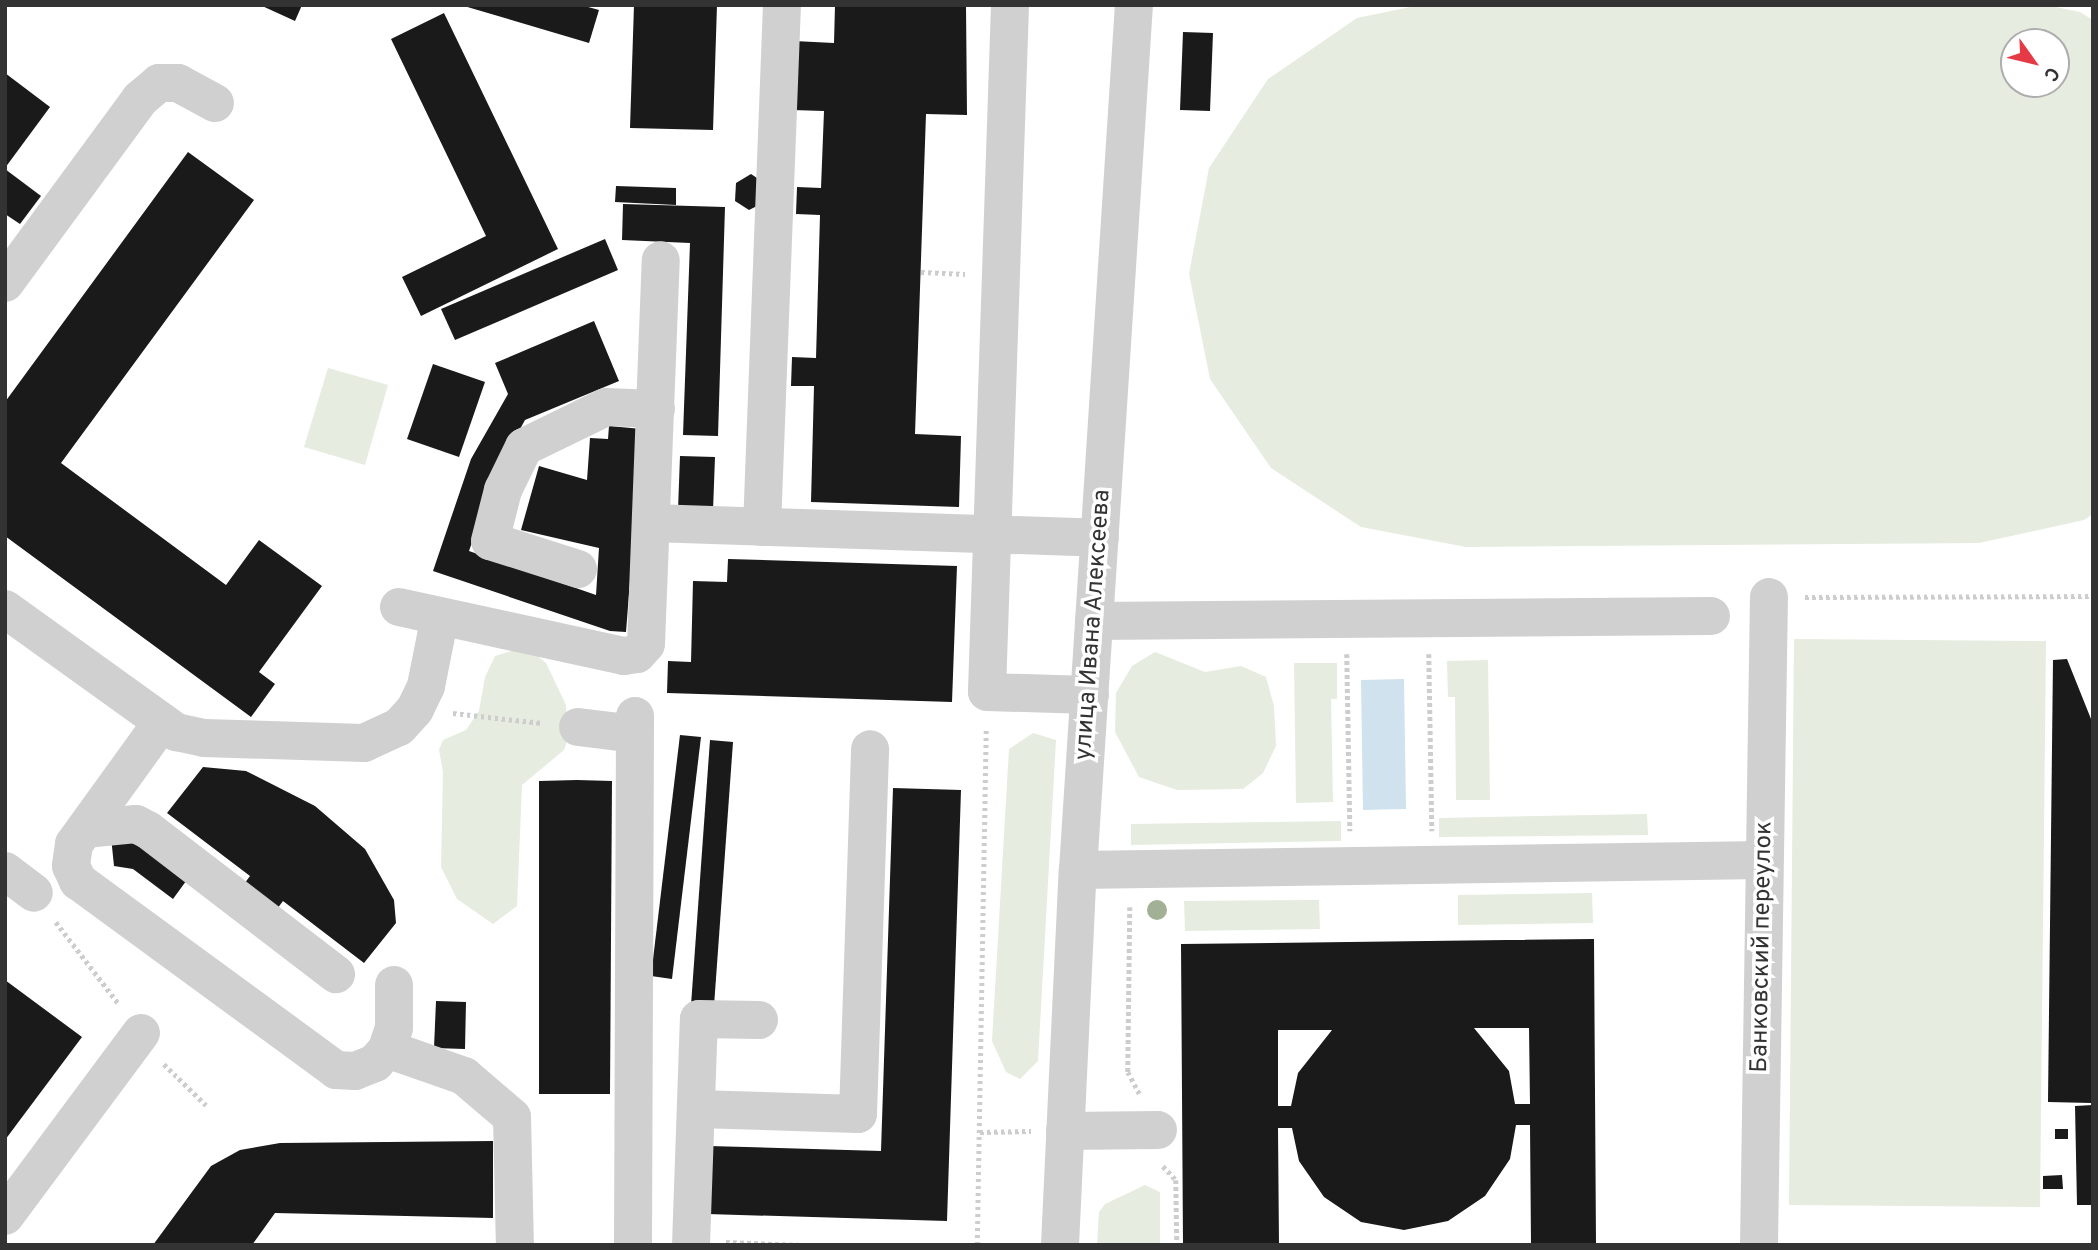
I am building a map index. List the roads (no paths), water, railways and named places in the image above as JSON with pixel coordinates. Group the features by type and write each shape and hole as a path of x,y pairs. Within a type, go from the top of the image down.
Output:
{"street":[{"path":"762,527 782,5"},
{"path":"1010,5 987,691 1090,695"},
{"name":"улица Ивана Алексеева","path":"1060,1245 1079,870 1134,5"},
{"path":"5,283 140,99 159,83 178,83 215,103"},
{"path":"399,607 624,656 637,654 646,644 661,260"},
{"path":"578,569 490,541 503,490 524,447 606,407 656,409"},
{"path":"652,523 1100,538"},
{"name":"Банковский переулок","path":"1759,1245 1769,597"},
{"path":"5,609 176,732 204,738 364,743 399,727 415,709 425,686 440,616"},
{"path":"1094,621 1711,615"},
{"path":"162,722 74,844 71,866 78,881 336,1070 355,1071 375,1063 387,1049 394,1028 394,985"},
{"path":"578,727 635,725 633,1245"},
{"path":"697,1109 858,1114 870,749"},
{"path":"85,829 136,824 148,830 336,974"},
{"path":"1079,870 1764,860"},
{"path":"691,1245 699,1018 759,1020"},
{"path":"5,1216 141,1033"},
{"path":"387,1049 464,1076 512,1117 516,1245"},
{"path":"1065,1131 1158,1130"}],"water":[{"path":"1404,679 1406,809 1363,810 1361,680"}]}
